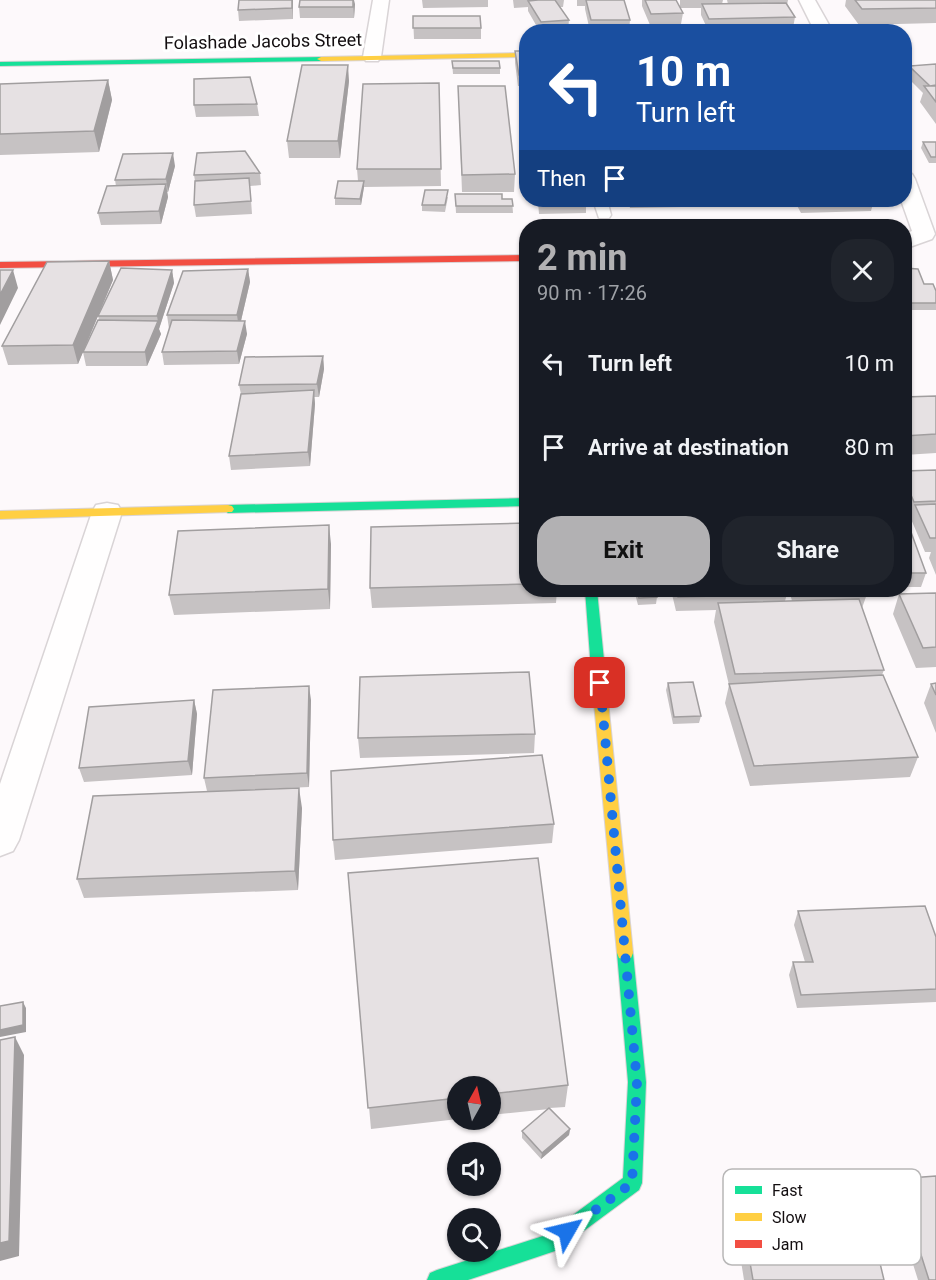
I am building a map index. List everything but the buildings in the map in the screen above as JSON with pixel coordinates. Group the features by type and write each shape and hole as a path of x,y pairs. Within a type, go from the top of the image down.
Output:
{"street":[{"path":"372,57 381,0"},
{"path":"807,0 820,24"},
{"name":"Folashade Jacobs Street","path":"0,64 519,55"},
{"path":"914,238 936,256"},
{"path":"0,265 519,258"},
{"path":"0,515 519,502"},
{"path":"0,840 107,512"},
{"path":"437,1280 551,1243 632,1183 637,1082 592,597"}],"lane":[{"path":"602,207 604,215"}],"traffic: fast":[{"path":"0,64 321,59"},
{"path":"228,509 519,502"},
{"path":"592,597 598,670"},
{"path":"437,1280 551,1243 632,1183 637,1082 625,953"}],"traffic: slow":[{"path":"321,59 519,55"},
{"path":"0,515 228,509"},
{"path":"598,670 625,953"}],"traffic: jam":[{"path":"0,265 519,258"}],"route":[{"path":"567,1231 632,1183 637,1082 600,683"}]}
